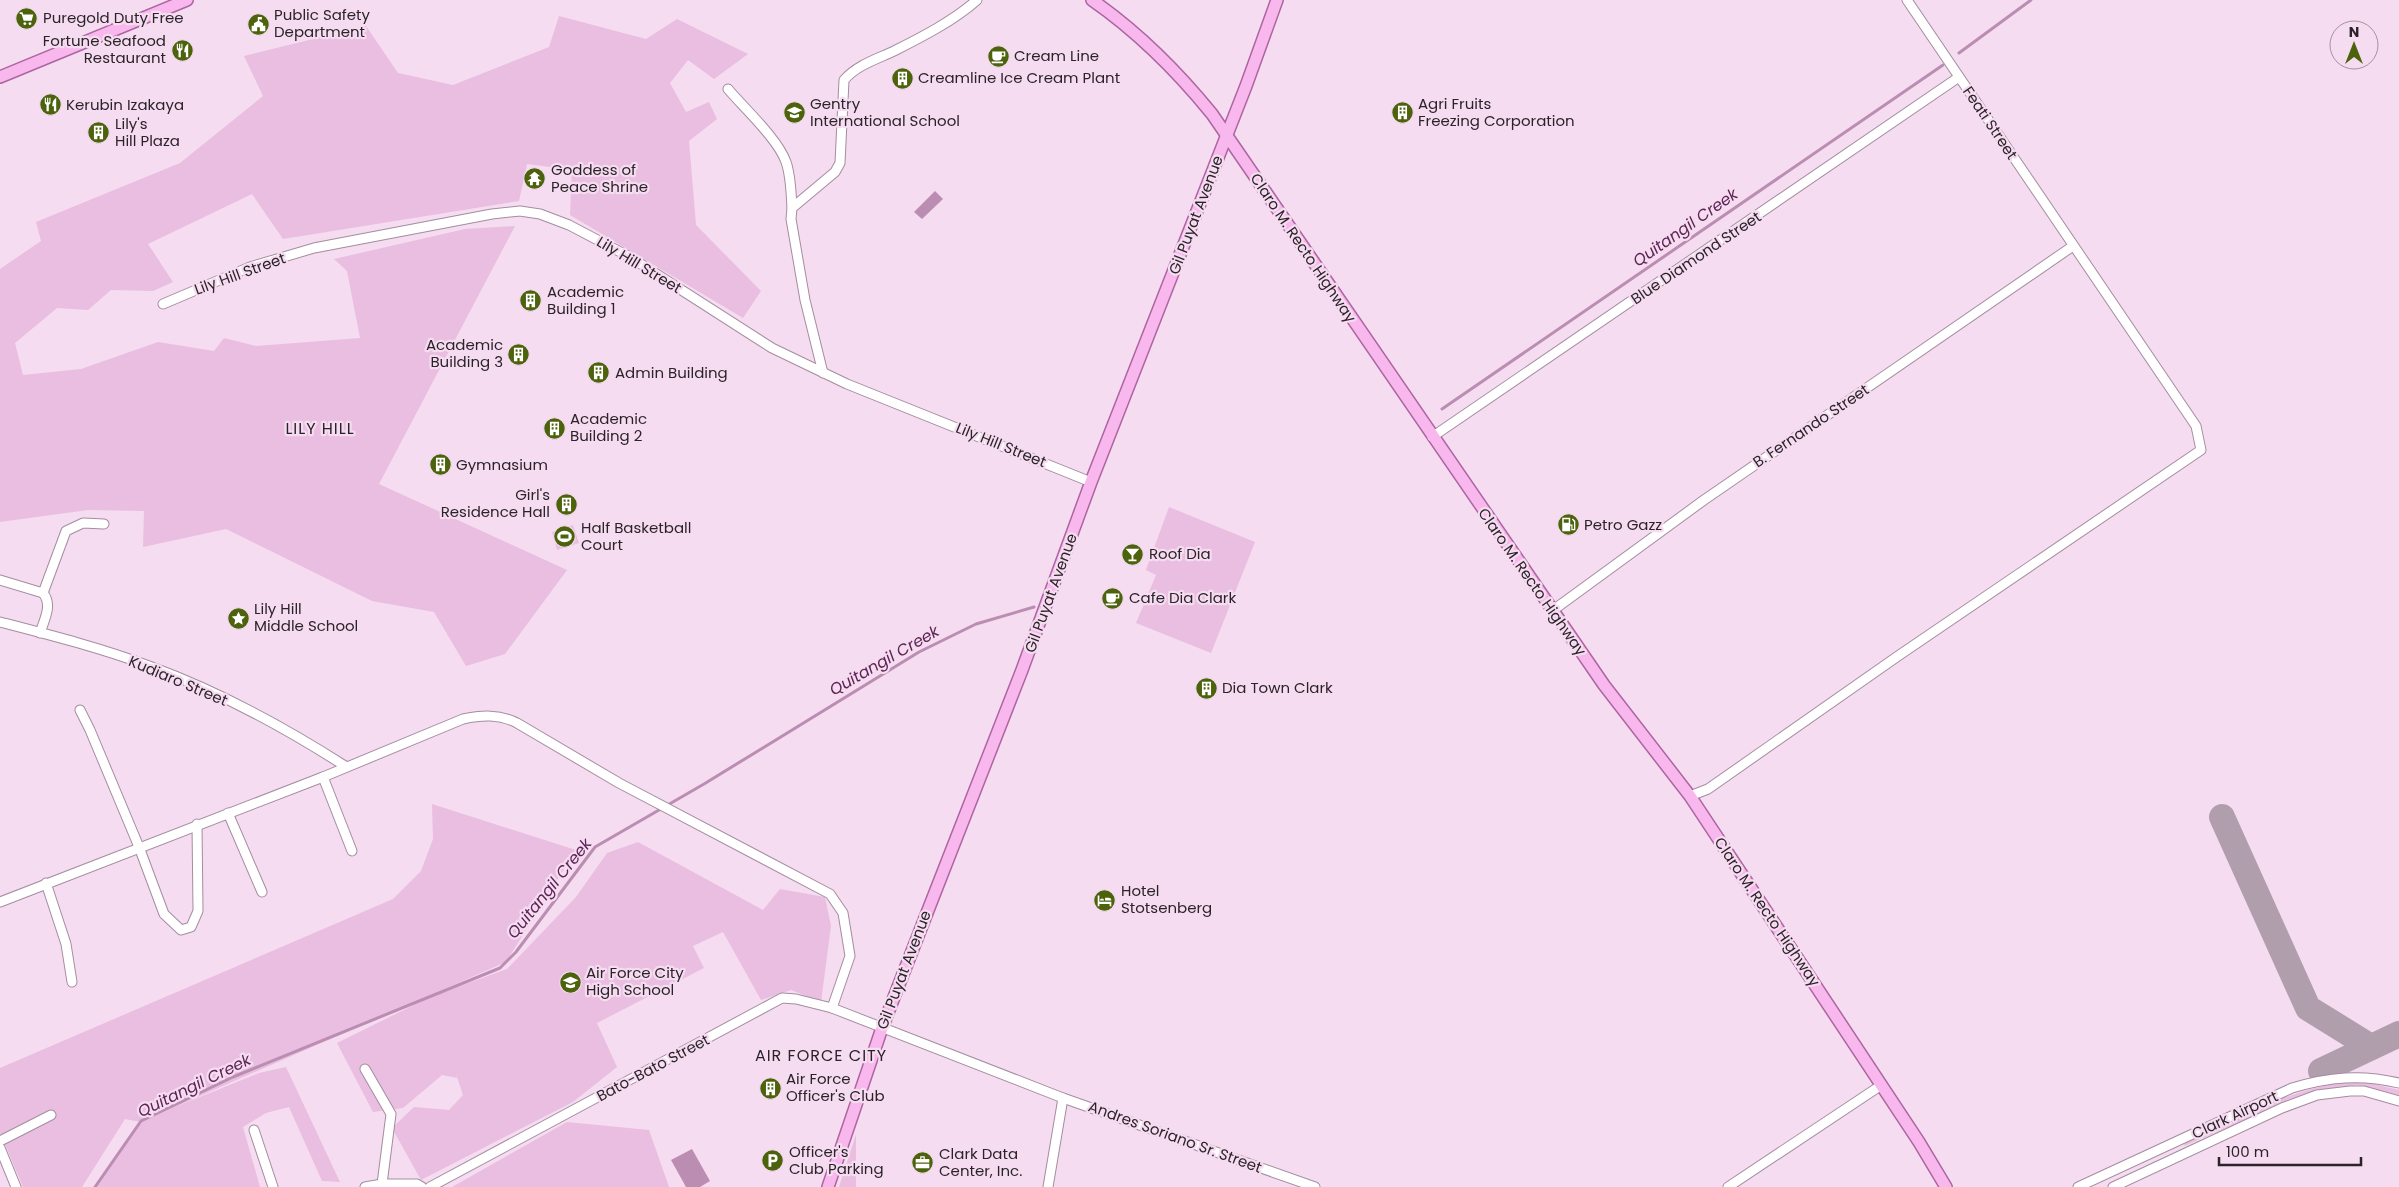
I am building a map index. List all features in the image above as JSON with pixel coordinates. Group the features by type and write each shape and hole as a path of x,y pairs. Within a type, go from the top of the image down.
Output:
{"main road":[{"path":"0,77 187,0"},
{"name":"Claro M. Recto Highway","path":"1092,0 1142,39 1173,68 1226,134 1552,611 1604,685 1690,796 1880,1086 1919,1142 1946,1187"},
{"name":"Gil Puyat Avenue","path":"828,1187 882,1028 1022,670 1092,482 1246,86 1277,0"}],"street":[{"path":"792,208 834,172 840,163 844,80 850,73 923,35 977,0"},
{"name":"Feati Street","path":"1690,796 1708,789 1906,651 2201,450 2196,426 1907,0"},
{"name":"Blue Diamond Street","path":"1432,437 1958,77"},
{"path":"728,89 777,146 785,160 789,174 791,219 805,300 823,373"},
{"name":"Lily Hill Street","path":"163,304 250,267 314,248 492,214 520,211 540,214 570,225 630,257 772,348 823,373 1092,482"},
{"name":"B. Fernando Street","path":"1552,611 1704,500 2073,246"},
{"path":"40,633 48,608 48,601 44,593 66,531 83,522 104,524"},
{"path":"0,580 44,593"},
{"name":"Kudiaro Street","path":"0,622 149,666 186,681 297,735 346,766"},
{"path":"80,710 139,847 164,914 181,930 191,927 198,912 197,824"},
{"path":"0,902 323,776 462,719 484,714 509,719 661,805 830,894 836,900 843,913 850,956 832,1008"},
{"path":"323,776 352,851"},
{"path":"228,813 262,892"},
{"path":"46,883 66,944 72,982"},
{"name":"Bato-Bato Street","path":"430,1187 782,998 796,998 832,1008 882,1028"},
{"name":"Andres Soriano Sr. Street","path":"882,1028 1063,1098 1315,1187"},
{"path":"365,1069 391,1114 382,1184"},
{"name":"Clark Airport","path":"2078,1187 2275,1095 2312,1082 2347,1077 2365,1077 2399,1083"},
{"path":"1728,1187 1880,1086"},
{"name":"Clark Airport","path":"2113,1187 2282,1108 2317,1095 2342,1091 2364,1092 2399,1101"},
{"path":"1048,1187 1063,1098"},
{"path":"0,1141 51,1115"},
{"path":"254,1130 273,1187"},
{"path":"2175,1143 2181,1156"},
{"path":"0,1148 16,1187"},
{"path":"365,1187 382,1184 417,1184 422,1187"}],"shaded area":[{"path":"559,16 646,39 677,19 748,54 714,79 688,60 670,83 686,112 709,102 717,119 689,141 696,225 761,291 743,318 570,215 572,170 527,164 519,201 283,239 252,194 148,244 173,282 153,291 111,290 88,310 57,308 15,343 23,375 81,369 158,342 214,351 224,338 256,346 360,338 347,271 334,259 465,229 515,226 379,484 567,570 505,654 466,666 434,612 372,601 226,529 143,547 144,511 88,510 0,522 0,269 41,241 36,222 180,163 263,96 244,56 366,26 398,73 453,85 549,47"},
{"path":"935,191 943,199 922,219 914,212"},
{"path":"1169,507 1255,542 1211,653 1136,623 1156,575 1146,570"},
{"name":"Half Basketball Court","path":"573,525 579,543 557,550 552,532"},
{"path":"432,804 576,850 506,962 175,1107 259,1073 286,1067 340,1182 322,1181 289,1107 266,1113 243,1127 260,1187 95,1187 141,1122 125,1119 82,1187 23,1187 0,1133 0,1068 393,899 421,871 433,839"},
{"path":"638,842 763,910 780,889 825,897 831,926 821,1002 791,990 761,1000 723,932 693,946 704,968 597,1023 617,1067 573,1102 421,1180 392,1128 414,1107 449,1110 463,1095 456,1074 457,1078 442,1075 403,1108 373,1112 337,1043 430,997 507,969 576,897 607,853"},
{"path":"2361,1081 2399,1090 2399,1095 2358,1085 2313,1091 2184,1146 2185,1142 2271,1103 2315,1088"},
{"path":"567,1122 649,1130 669,1187 452,1187"},
{"path":"856,1134 856,1187 839,1187"},
{"path":"692,1149 710,1181 700,1187 686,1187 671,1160"}],"waterway":[{"name":"Quitangil Creek","path":"1959,53 2031,0"},
{"name":"Quitangil Creek","path":"1442,409 1943,65"},
{"name":"Quitangil Creek","path":"95,1187 141,1121 233,1077 500,968 516,952 595,847 704,784 919,652 976,624 1034,607"}],"taxiway":[{"path":"2222,817 2308,1008 2371,1047"},
{"path":"2321,1071 2399,1034"}],"place":[{"name":"Puregold Duty Free","path":"27,18"},
{"name":"Public Safety Department","path":"258,24"},
{"name":"Fortune Seafood Restaurant","path":"182,50"},
{"name":"Cream Line","path":"998,56"},
{"name":"Creamline Ice Cream Plant","path":"902,78"},
{"name":"Kerubin Izakaya","path":"50,105"},
{"name":"Gentry International School","path":"794,113"},
{"name":"Agri Fruits Freezing Corporation","path":"1402,113"},
{"name":"Lily's Hill Plaza","path":"99,133"},
{"name":"Goddess of Peace Shrine","path":"535,179"},
{"name":"Academic Building 1","path":"531,301"},
{"name":"Academic Building 3","path":"519,354"},
{"name":"Admin Building","path":"599,373"},
{"name":"Academic Building 2","path":"554,428"},
{"name":"Gymnasium","path":"440,465"},
{"name":"Girl's Residence Hall","path":"566,504"},
{"name":"Petro Gazz","path":"1568,525"},
{"name":"Half Basketball Court","path":"565,537"},
{"name":"Roof Dia","path":"1133,554"},
{"name":"Cafe Dia Clark","path":"1113,598"},
{"name":"Lily Hill Middle School","path":"238,618"},
{"name":"Dia Town Clark","path":"1206,688"},
{"name":"Hotel Stotsenberg","path":"1105,900"},
{"name":"Air Force City High School","path":"570,982"},
{"name":"Air Force Officer's Club","path":"770,1088"},
{"name":"Officer's Club Parking","path":"773,1161"},
{"name":"Clark Data Center, Inc.","path":"923,1163"}],"district":[{"name":"LILY HILL","path":"320,428"},
{"name":"AIR FORCE CITY","path":"821,1055"}]}
